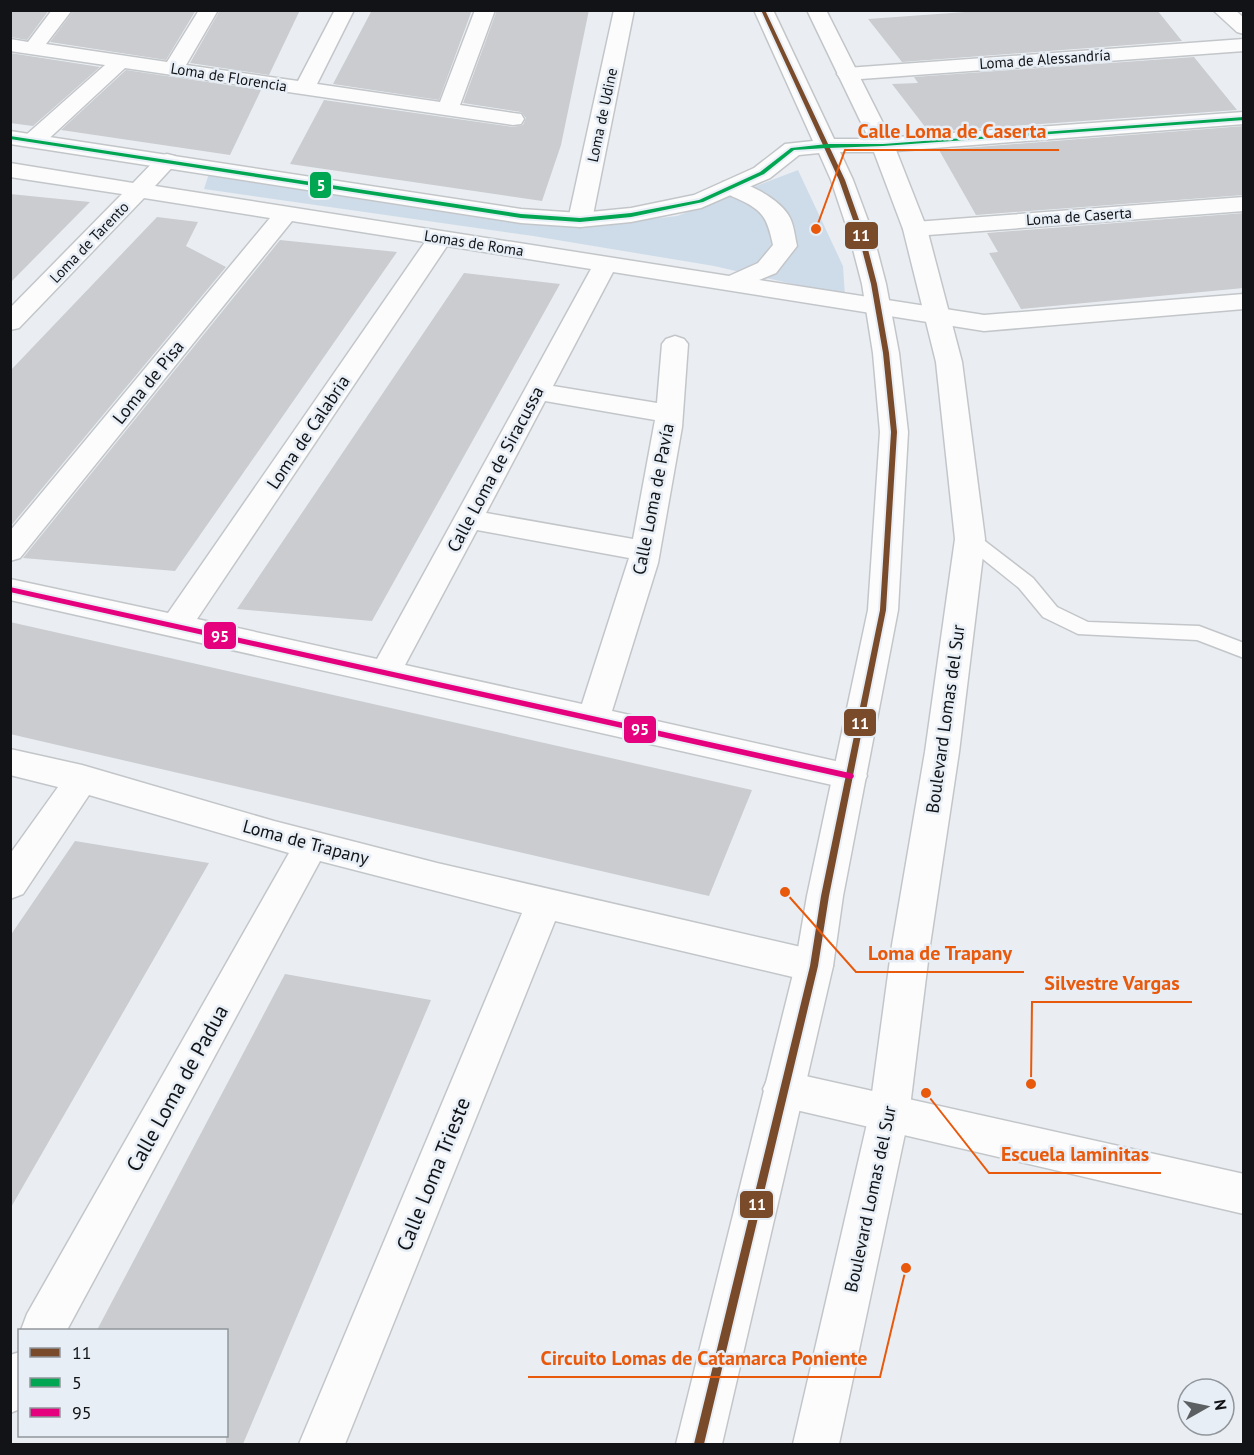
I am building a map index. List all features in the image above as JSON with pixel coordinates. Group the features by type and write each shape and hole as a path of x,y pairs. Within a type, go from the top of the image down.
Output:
{"street":[{"path":"33,48 63,10"},
{"path":"174,68 209,10"},
{"path":"304,89 345,10"},
{"path":"447,110 485,10"},
{"name":"Loma de Udine","path":"580,220 624,10"},
{"path":"699,1444 814,966 883,610 894,432 886,353 861,234 842,180 763,10"},
{"name":"Boulevard Lomas del Sur","path":"816,10 883,145 915,229 949,362 970,539 942,752 911,945 889,1115 816,1444"},
{"path":"1222,10 1244,28"},
{"name":"Loma de Florencia","path":"10,45 513,119"},
{"name":"Loma de Alessandría","path":"847,74 1244,45"},
{"path":"34,140 120,62"},
{"name":"Lomas de Roma","path":"10,137 521,216 580,220 631,215 701,201 762,173 793,150 1244,118"},
{"name":"Loma de Tarento","path":"10,323 167,161"},
{"name":"Lomas de Roma","path":"10,170 984,323 1244,302"},
{"path":"730,284 767,268 785,246 778,219 758,199 731,187"},
{"name":"Loma de Caserta","path":"915,229 1244,204"},
{"name":"Loma de Pisa","path":"10,551 286,214"},
{"name":"Loma de Calabria","path":"176,626 441,238"},
{"name":"Calle Loma de Siracussa","path":"384,673 605,265"},
{"name":"Calle Loma de Pavía","path":"593,719 645,552 669,414 675,344"},
{"path":"537,391 669,414"},
{"path":"468,519 645,552"},
{"path":"10,589 850,776"},
{"name":"Loma de Trapany","path":"10,762 82,778 311,845 544,904 814,966"},
{"path":"10,884 82,778"},
{"name":"Calle Loma de Padua","path":"44,1329 311,845"},
{"name":"Calle Loma Trieste","path":"322,1444 544,904"},
{"path":"783,1089 889,1115 1244,1194"},
{"path":"10,1390 18,1377"}],"lane":[{"path":"970,539 1026,583 1050,612 1085,629 1199,633 1244,651"}],"shaded area":[{"path":"210,170 578,227 677,216 798,170 843,266 845,296 714,266 533,236 204,189"}],"building":[{"path":"10,10 49,10 27,40 10,37"},
{"path":"74,10 196,10 166,60 50,42"},
{"path":"220,10 300,10 269,75 190,63"},
{"path":"372,10 472,10 439,100 333,84"},
{"path":"497,10 589,10 561,145 542,201 290,164 324,100 513,127 523,125 526,118 521,112 463,103"},
{"path":"993,10 1157,10 1182,41 902,62 868,19"},
{"path":"10,53 100,67 33,126 10,123"},
{"path":"1194,57 1237,110 929,132 892,84 918,83 914,77"},
{"path":"126,70 261,90 230,155 61,130"},
{"path":"1244,126 1244,195 976,215 939,150"},
{"path":"10,194 90,202 10,283"},
{"path":"1244,213 1244,288 1021,309 989,253 998,252 987,233"},
{"path":"157,217 198,222 186,246 226,267 10,527 10,371"},
{"path":"280,240 397,252 175,571 23,558"},
{"path":"464,273 560,284 372,621 237,609"},
{"path":"10,622 752,790 709,896 10,734"},
{"path":"75,841 209,863 10,1209 10,936"},
{"path":"285,974 431,1000 243,1444 226,1444 226,1437 228,1437 228,1329 98,1329"}],"transit line":[{"name":"11","path":"699,1444 814,966 825,896 883,610 894,432 886,353 874,284 861,234 842,180 763,10"},
{"name":"5","path":"10,137 521,216 580,220 631,215 701,201 762,173 793,149 883,145 1244,118"},
{"name":"95","path":"10,589 850,776"}],"place":[{"name":"Calle Loma de Caserta","path":"816,229"},
{"name":"Loma de Trapany","path":"785,892"},
{"name":"Silvestre Vargas","path":"1031,1084"},
{"name":"Escuela laminitas","path":"926,1093"},
{"name":"Circuito Lomas de Catamarca Poniente","path":"906,1268"}]}
